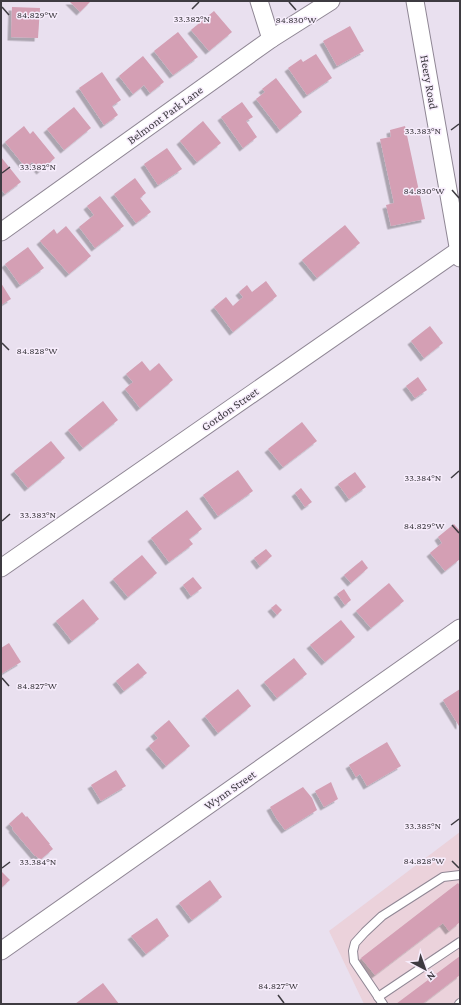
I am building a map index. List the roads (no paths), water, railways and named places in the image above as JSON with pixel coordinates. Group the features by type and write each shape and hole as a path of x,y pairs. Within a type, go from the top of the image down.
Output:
{"street":[{"path":"259,1 271,39"},
{"name":"Belmont Park Lane","path":"1,232 271,39 331,1"},
{"name":"Heery Road","path":"415,1 459,254"},
{"name":"Gordon Street","path":"1,568 459,254"},
{"name":"Wynn Street","path":"1,951 460,628"}],"lane":[{"path":"383,1004 354,961 353,951 356,944 365,932 388,912 443,877 460,875"},
{"path":"378,997 460,942"}]}
